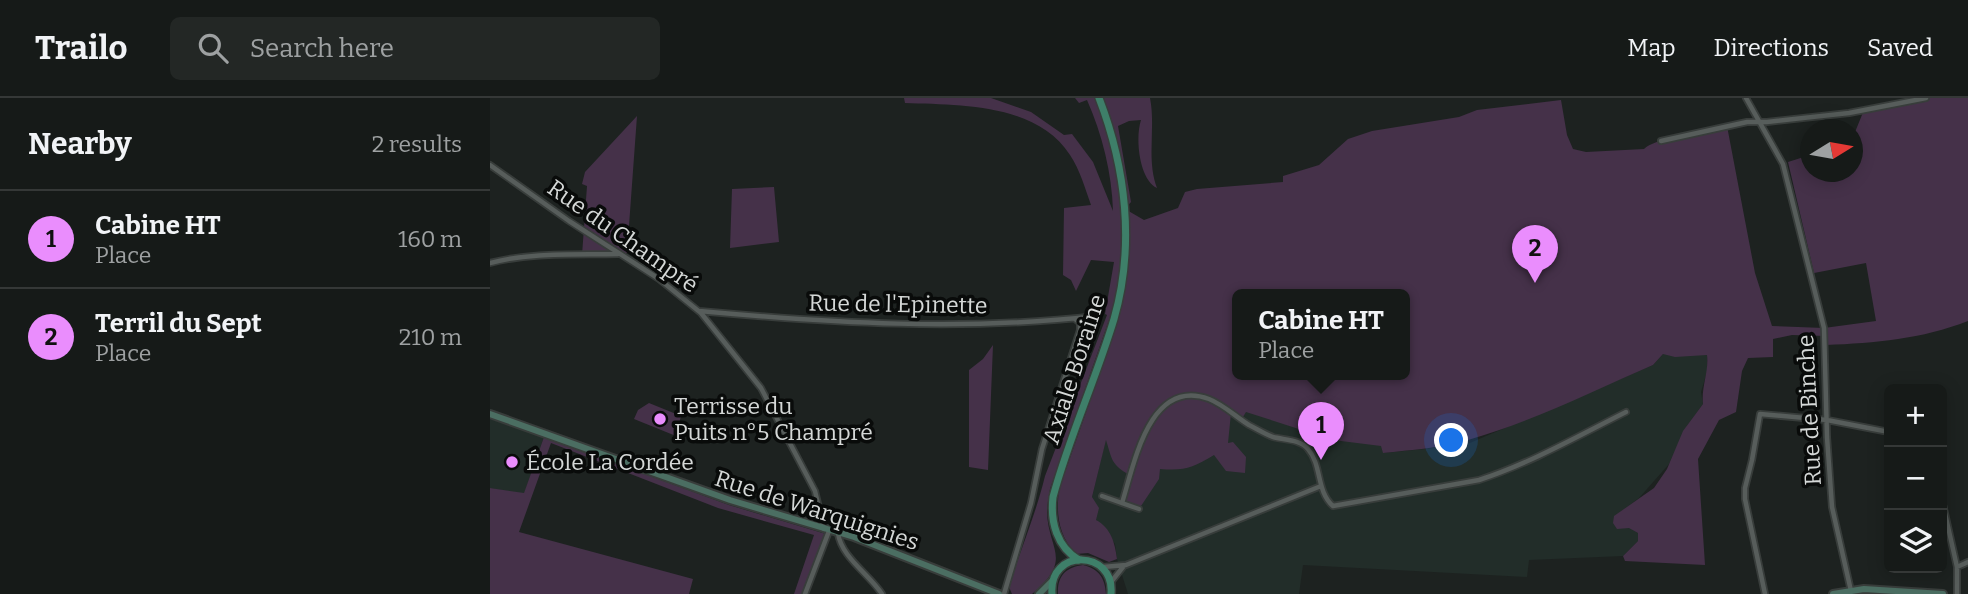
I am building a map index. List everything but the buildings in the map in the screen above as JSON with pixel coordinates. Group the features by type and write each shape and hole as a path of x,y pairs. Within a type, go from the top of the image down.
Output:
{"main road":[{"name":"Axiale Boraine","path":"1060,568 1060,543 1052,517 1053,497 1114,319 1125,251 1122,179 1112,136 1099,98"},
{"path":"1060,543 1072,555 1101,567 1112,590"},
{"path":"1052,594 1053,580 1060,568 1079,559"}],"street":[{"name":"Rue de Binche","path":"1746,98 1783,164 1824,328 1826,420 1832,507 1851,592"},
{"path":"1661,141 1758,121 1849,113 1926,98"},
{"name":"Rue du Champré","path":"490,165 659,279 699,311 761,388 815,491 827,530"},
{"path":"490,263 522,257 620,254"},
{"name":"Rue de l'Epinette","path":"699,311 856,324 940,325 1097,316"},
{"path":"1001,594 1027,517 1042,449 1080,330 1080,323 1074,319"},
{"path":"1122,503 1147,425 1162,407 1182,398 1206,398 1273,437 1301,443 1309,450 1329,503 1342,507 1398,493 1479,480 1535,457 1626,412"},
{"name":"Rue de Warquignies","path":"490,414 730,500 891,551 1001,594"},
{"path":"1765,594 1745,499 1760,414 1826,420 1884,431"},
{"path":"1101,567 1126,565 1321,486"},
{"path":"1102,496 1139,509"},
{"path":"1944,510 1957,567 1957,594"},
{"path":"805,594 827,530"},
{"path":"838,533 844,549 882,594"},
{"path":"1957,567 1968,562"},
{"path":"1112,590 1119,570 1126,565"},
{"path":"1039,594 1053,580"},
{"path":"1835,594 1874,589 1943,594"}],"shaded area":[{"path":"904,98 991,98 1031,112 1064,135 1072,134 1093,162 1113,211 1108,168 1097,126 1087,100 1079,103 1075,98 1150,98 1152,166 1157,188 1142,167 1138,137 1141,120 1118,126 1131,202 1125,209 1144,220 1178,208 1185,192 1283,182 1283,176 1319,165 1348,139 1372,131 1459,117 1477,110 1561,100 1567,135 1573,149 1586,152 1644,149 1670,138 1727,126 1755,273 1772,326 1824,328 1876,321 1866,263 1814,273 1788,162 1800,158 1800,182 1863,182 1863,119 1860,119 1864,110 1926,98 1968,98 1968,321 1916,336 1862,343 1826,345 1826,336 1792,335 1773,339 1773,357 1748,358 1742,371 1736,412 1719,420 1698,459 1705,565 1625,561 1623,556 1638,541 1638,533 1629,528 1617,529 1613,523 1614,516 1654,488 1667,469 1683,431 1703,404 1707,355 1675,357 1663,354 1653,365 1539,415 1492,433 1426,448 1383,453 1381,446 1333,440 1246,412 1241,420 1231,413 1228,443 1233,442 1246,457 1245,473 1226,471 1214,455 1188,468 1160,469 1159,479 1139,509 1122,503 1130,475 1116,465 1106,440 1092,497 1099,508 1096,520 1111,536 1117,559 1109,562 1088,553 1076,554 1062,532 1058,507 1059,489 1113,336 1118,319 1110,317 1050,489 1048,525 1056,554 1052,572 1032,594 1012,594 1009,587 1045,476 1107,315 1105,314 1114,262 1091,260 1076,291 1071,280 1063,275 1064,208 1091,205 1074,161 1056,138 1038,125 1018,116 972,107 905,103"},
{"path":"637,116 627,253 582,255 587,186 582,184 585,172"},
{"path":"774,187 779,242 730,248 732,189"},
{"path":"993,345 988,470 969,467 969,370 983,359"},
{"path":"1707,350 1707,372 1701,392 1703,404 1687,426 1669,464 1639,498 1614,517 1638,533 1638,541 1623,556 1529,560 1527,577 1303,565 1299,594 1128,594 1115,544 1096,520 1092,497 1106,438 1231,401 1382,446 1384,453 1465,445 1653,365 1663,354"},
{"name":"Terrisse du Puits n°5 Champré","path":"649,403 681,416 676,436 634,419 638,410"},
{"name":"École La Cordée","path":"490,419 544,437 524,494 490,488"},
{"path":"544,437 729,505 826,534 802,594 794,594 814,535 718,508 551,443 519,532 693,579 689,594 490,594 490,488 524,493"},
{"path":"1083,565 1100,575 1106,594 1058,594 1059,582 1067,570"}],"place":[{"name":"Terril du Sept","path":"1535,283"},
{"name":"Terrisse du Puits n°5 Champré","path":"660,419"},
{"name":"Cabine HT","path":"1321,460"},
{"name":"École La Cordée","path":"512,462"}]}
